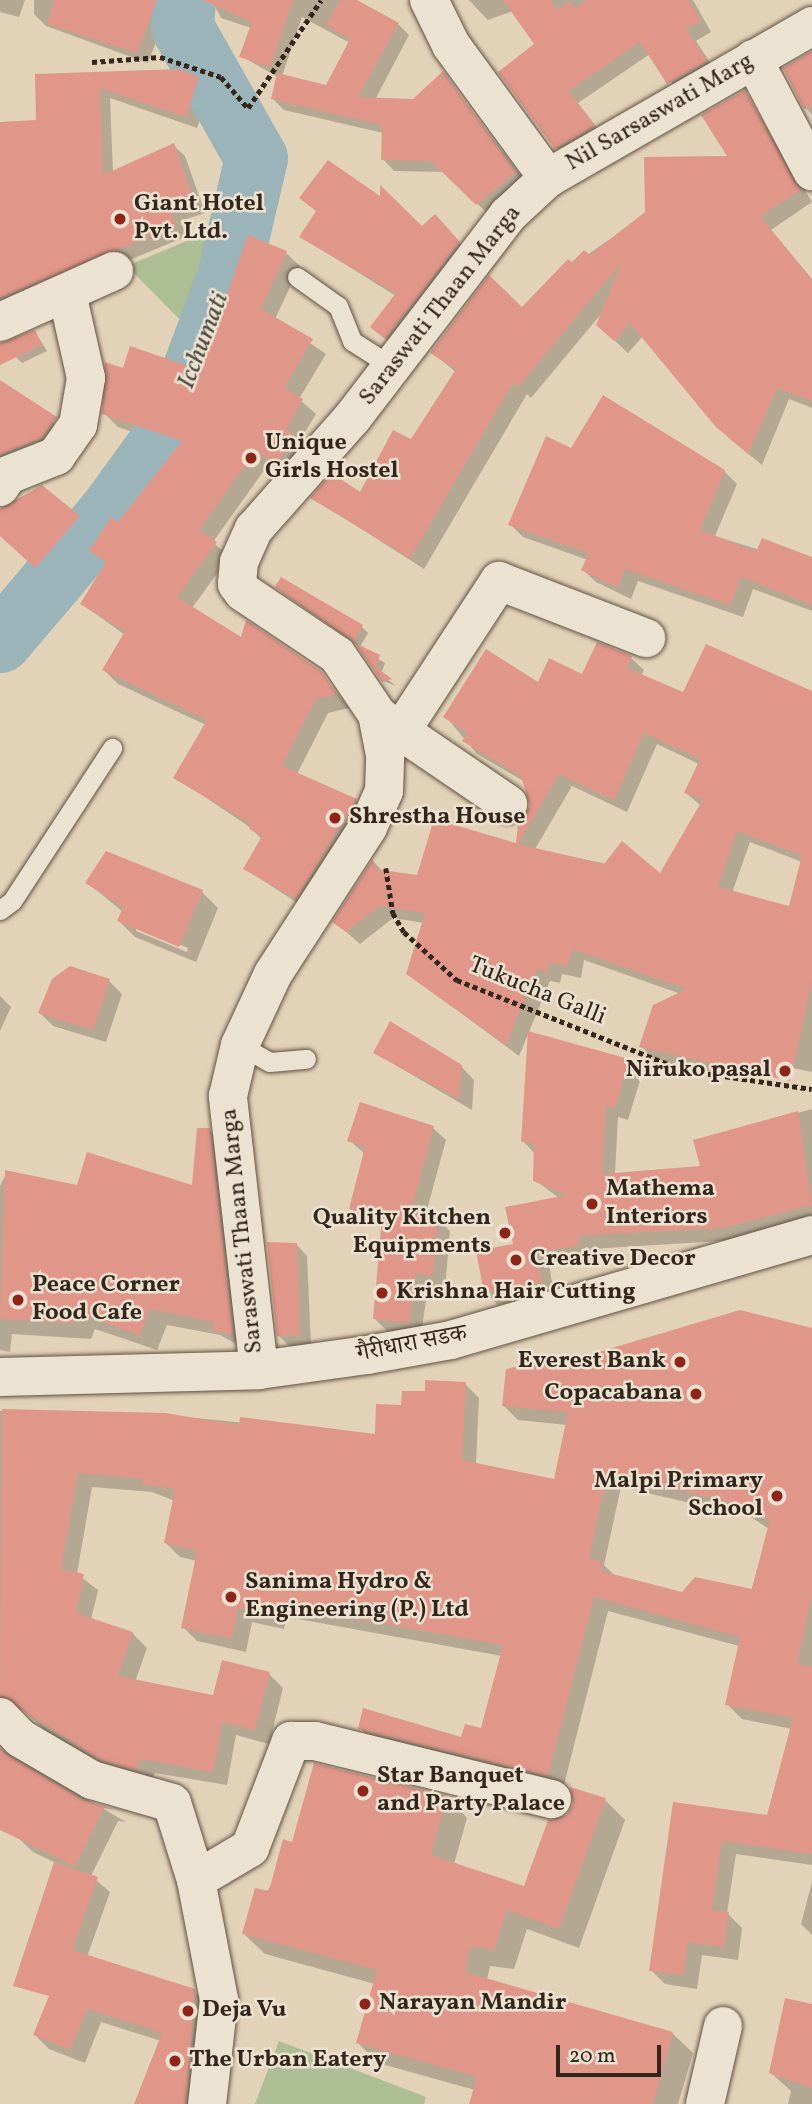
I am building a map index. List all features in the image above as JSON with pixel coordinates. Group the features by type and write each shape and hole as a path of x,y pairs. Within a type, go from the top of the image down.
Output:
{"street":[{"name":"Nil Sarsaswati Marg","path":"429,0 451,45 548,178 812,26"},
{"path":"753,59 812,171"},
{"name":"Saraswati Thaan Marga","path":"508,804 388,724 323,641 255,603 237,584 254,529 391,366 508,215 548,178"},
{"path":"0,321 114,271"},
{"path":"0,487 8,475 56,456 78,425 86,378 67,292"},
{"path":"388,724 499,581 646,638"},
{"name":"Saraswati Thaan Marga","path":"259,1370 241,1176 229,1133 228,1096 240,1045 273,974 384,790 388,724"},
{"name":"गैरीधारा सडक","path":"0,1377 259,1370 451,1340 812,1235"},
{"path":"0,1717 20,1738 92,1780 172,1804 196,1880 219,1998 207,2104"},
{"path":"196,1880 250,1848 292,1741 315,1741 552,1799"},
{"path":"705,2104 723,2026"}],"lane":[{"path":"297,277 338,306 352,341 391,366"},
{"path":"0,910 35,869 112,748"},
{"path":"240,1045 270,1062 306,1059"}],"path":[{"path":"92,62 160,57 221,77 248,108 321,0"},
{"name":"Tukucha Galli","path":"385,859 393,913 404,932 457,980 683,1070 812,1089"}],"green space":[{"path":"234,221 197,337 127,266"},
{"path":"279,2041 426,2097 424,2104 255,2104"}],"building":[{"path":"54,0 157,0 137,53 47,24"},
{"path":"202,0 293,0 270,67 239,57 252,22"},
{"path":"340,0 357,0 399,23 358,97 413,99 443,71 516,172 476,205 431,161 381,160 382,125 271,99 277,73 326,85 350,39 326,25"},
{"path":"503,0 551,0 557,10 570,1 576,8 587,0 688,0 701,20 686,29 707,61 667,84 640,42 568,91 595,126 555,149 498,72 534,44"},
{"path":"812,51 812,105 804,109 783,68"},
{"path":"180,69 199,77 186,117 100,88 103,175 174,143 194,201 170,210 176,225 0,298 0,122 36,120 35,74"},
{"path":"745,90 801,190 760,216 812,280 812,401 777,388 748,454 715,426 630,323 614,341 596,325 622,262 518,387 513,383 410,558 310,498 332,473 360,492 393,430 411,439 456,369 430,353 489,275 522,307 568,259 572,262 584,250 590,255 645,212 644,157 727,156 701,115"},
{"path":"328,160 380,196 380,185 422,226 435,214 460,242 385,339 370,327 396,293 299,237 316,211 299,198"},
{"path":"248,235 287,251 261,309 313,339 284,388 303,399 286,429 296,436 276,464 256,450 199,530 217,542 177,597 241,637 246,620 321,671 337,694 315,700 282,766 357,799 296,899 243,869 262,836 249,829 251,824 173,778 207,720 102,670 125,631 80,604 106,562 89,551 111,517 118,522 182,441 102,414 105,362 123,368 130,346 200,370"},
{"path":"35,330 42,345 0,365 0,343"},
{"path":"0,380 57,417 42,438 0,455"},
{"path":"603,395 725,470 700,530 756,552 762,538 812,557 812,605 741,577 730,605 625,569 618,588 581,570 589,553 508,525 546,436 571,448"},
{"path":"42,485 80,516 35,568 0,536 0,509"},
{"path":"281,577 363,625 354,641 275,587"},
{"path":"597,642 632,656 627,668 683,692 706,644 812,691 812,981 790,1081 639,1047 653,1005 687,989 572,949 568,966 549,962 547,972 537,969 506,1045 406,974 425,913 380,906 346,932 332,922 373,859 375,869 417,875 434,819 516,843 518,824 530,806 521,776 462,741 468,733 443,717 486,649 538,682 549,658 582,674","holes":["644,733 700,759 684,793 703,799 660,873 622,841 604,864 518,844 559,774 614,800","737,831 802,855 789,906 718,887"]},
{"path":"355,643 380,655 376,667 392,679 382,682"},
{"path":"106,851 203,890 179,947 117,921 123,907 85,883"},
{"path":"70,966 110,979 93,1030 38,1013 52,979"},
{"path":"390,1021 462,1065 459,1099 373,1053"},
{"path":"528,1031 629,1059 615,1108 606,1105 602,1174 700,1166 693,1140 798,1111 812,1205 723,1228 578,1236 579,1246 537,1252 542,1282 484,1293 476,1251 513,1244 505,1207 567,1195 533,1181 534,1143 521,1142"},
{"path":"360,1102 434,1126 410,1214 438,1216 433,1276 416,1274 409,1323 373,1319 382,1217 349,1209 365,1147 347,1141"},
{"path":"197,1128 210,1128 233,1335 212,1330 214,1322 150,1309 140,1335 79,1314 75,1323 0,1319 5,1170 77,1185 87,1152 192,1185"},
{"path":"267,1242 297,1243 300,1335 277,1336"},
{"path":"740,1310 812,1328 812,1595 797,1663 812,1667 812,1854 722,1841 712,1910 729,1912 724,1947 688,1942 683,1975 649,1971 673,1802 767,1815 793,1718 725,1705 740,1637 594,1597 548,1776 358,1729 363,1708 461,1737 465,1724 481,1728 503,1645 273,1604 270,1615 238,1608 232,1639 181,1628 197,1551 164,1543 175,1489 142,1484 143,1479 78,1473 61,1569 84,1574 76,1613 133,1632 118,1676 213,1695 222,1660 270,1672 255,1730 222,1722 213,1772 141,1759 135,1770 101,1760 0,1696 2,1409 165,1413 239,1425 240,1417 375,1434 376,1404 401,1405 402,1391 425,1391 425,1380 466,1382 462,1460 554,1479 568,1412 502,1406 506,1369 575,1354 575,1359","holes":["607,1474 747,1506 745,1513 770,1519 752,1589 695,1577 682,1592 601,1571 603,1562 589,1558"]},
{"path":"0,1749 81,1799 115,1810 104,1808 75,1866 0,1830"},
{"path":"314,1763 447,1796 431,1855 524,1886 548,1820 567,1815 573,1805 570,1787 606,1798 559,1929 507,1910 494,1950 470,1946 465,1972 673,2032 653,2104 469,2104 477,2077 356,2043 377,1970 242,1934 255,1888 269,1891 283,1839 292,1842"},
{"path":"54,1862 98,1877 72,1950 195,1989 186,2104 134,2104 162,2033 87,2009 70,2050 33,2035 49,1996 13,1986"},
{"path":"785,1998 812,2004 812,2088 769,2073"}],"waterway":[{"name":"Icchumati","path":"0,641 111,510 172,426 228,277 256,158 182,27 184,0"}],"place":[{"name":"Giant Hotel Pvt. Ltd.","path":"120,219"},
{"name":"Unique Girls Hostel","path":"251,458"},
{"name":"Shrestha House","path":"335,818"},
{"name":"Niruko pasal","path":"785,1071"},
{"name":"Mathema Interiors","path":"592,1204"},
{"name":"Quality Kitchen Equipments","path":"505,1233"},
{"name":"Creative Decor","path":"516,1260"},
{"name":"Krishna Hair Cutting","path":"382,1293"},
{"name":"Peace Corner Food Cafe","path":"18,1300"},
{"name":"Everest Bank","path":"680,1362"},
{"name":"Copacabana","path":"696,1394"},
{"name":"Malpi Primary School","path":"777,1496"},
{"name":"Sanima Hydro & Engineering (P.) Ltd","path":"231,1597"},
{"name":"Star Banquet and Party Palace","path":"363,1791"},
{"name":"Narayan Mandir","path":"365,2004"},
{"name":"Deja Vu","path":"188,2011"},
{"name":"The Urban Eatery","path":"175,2061"}]}
